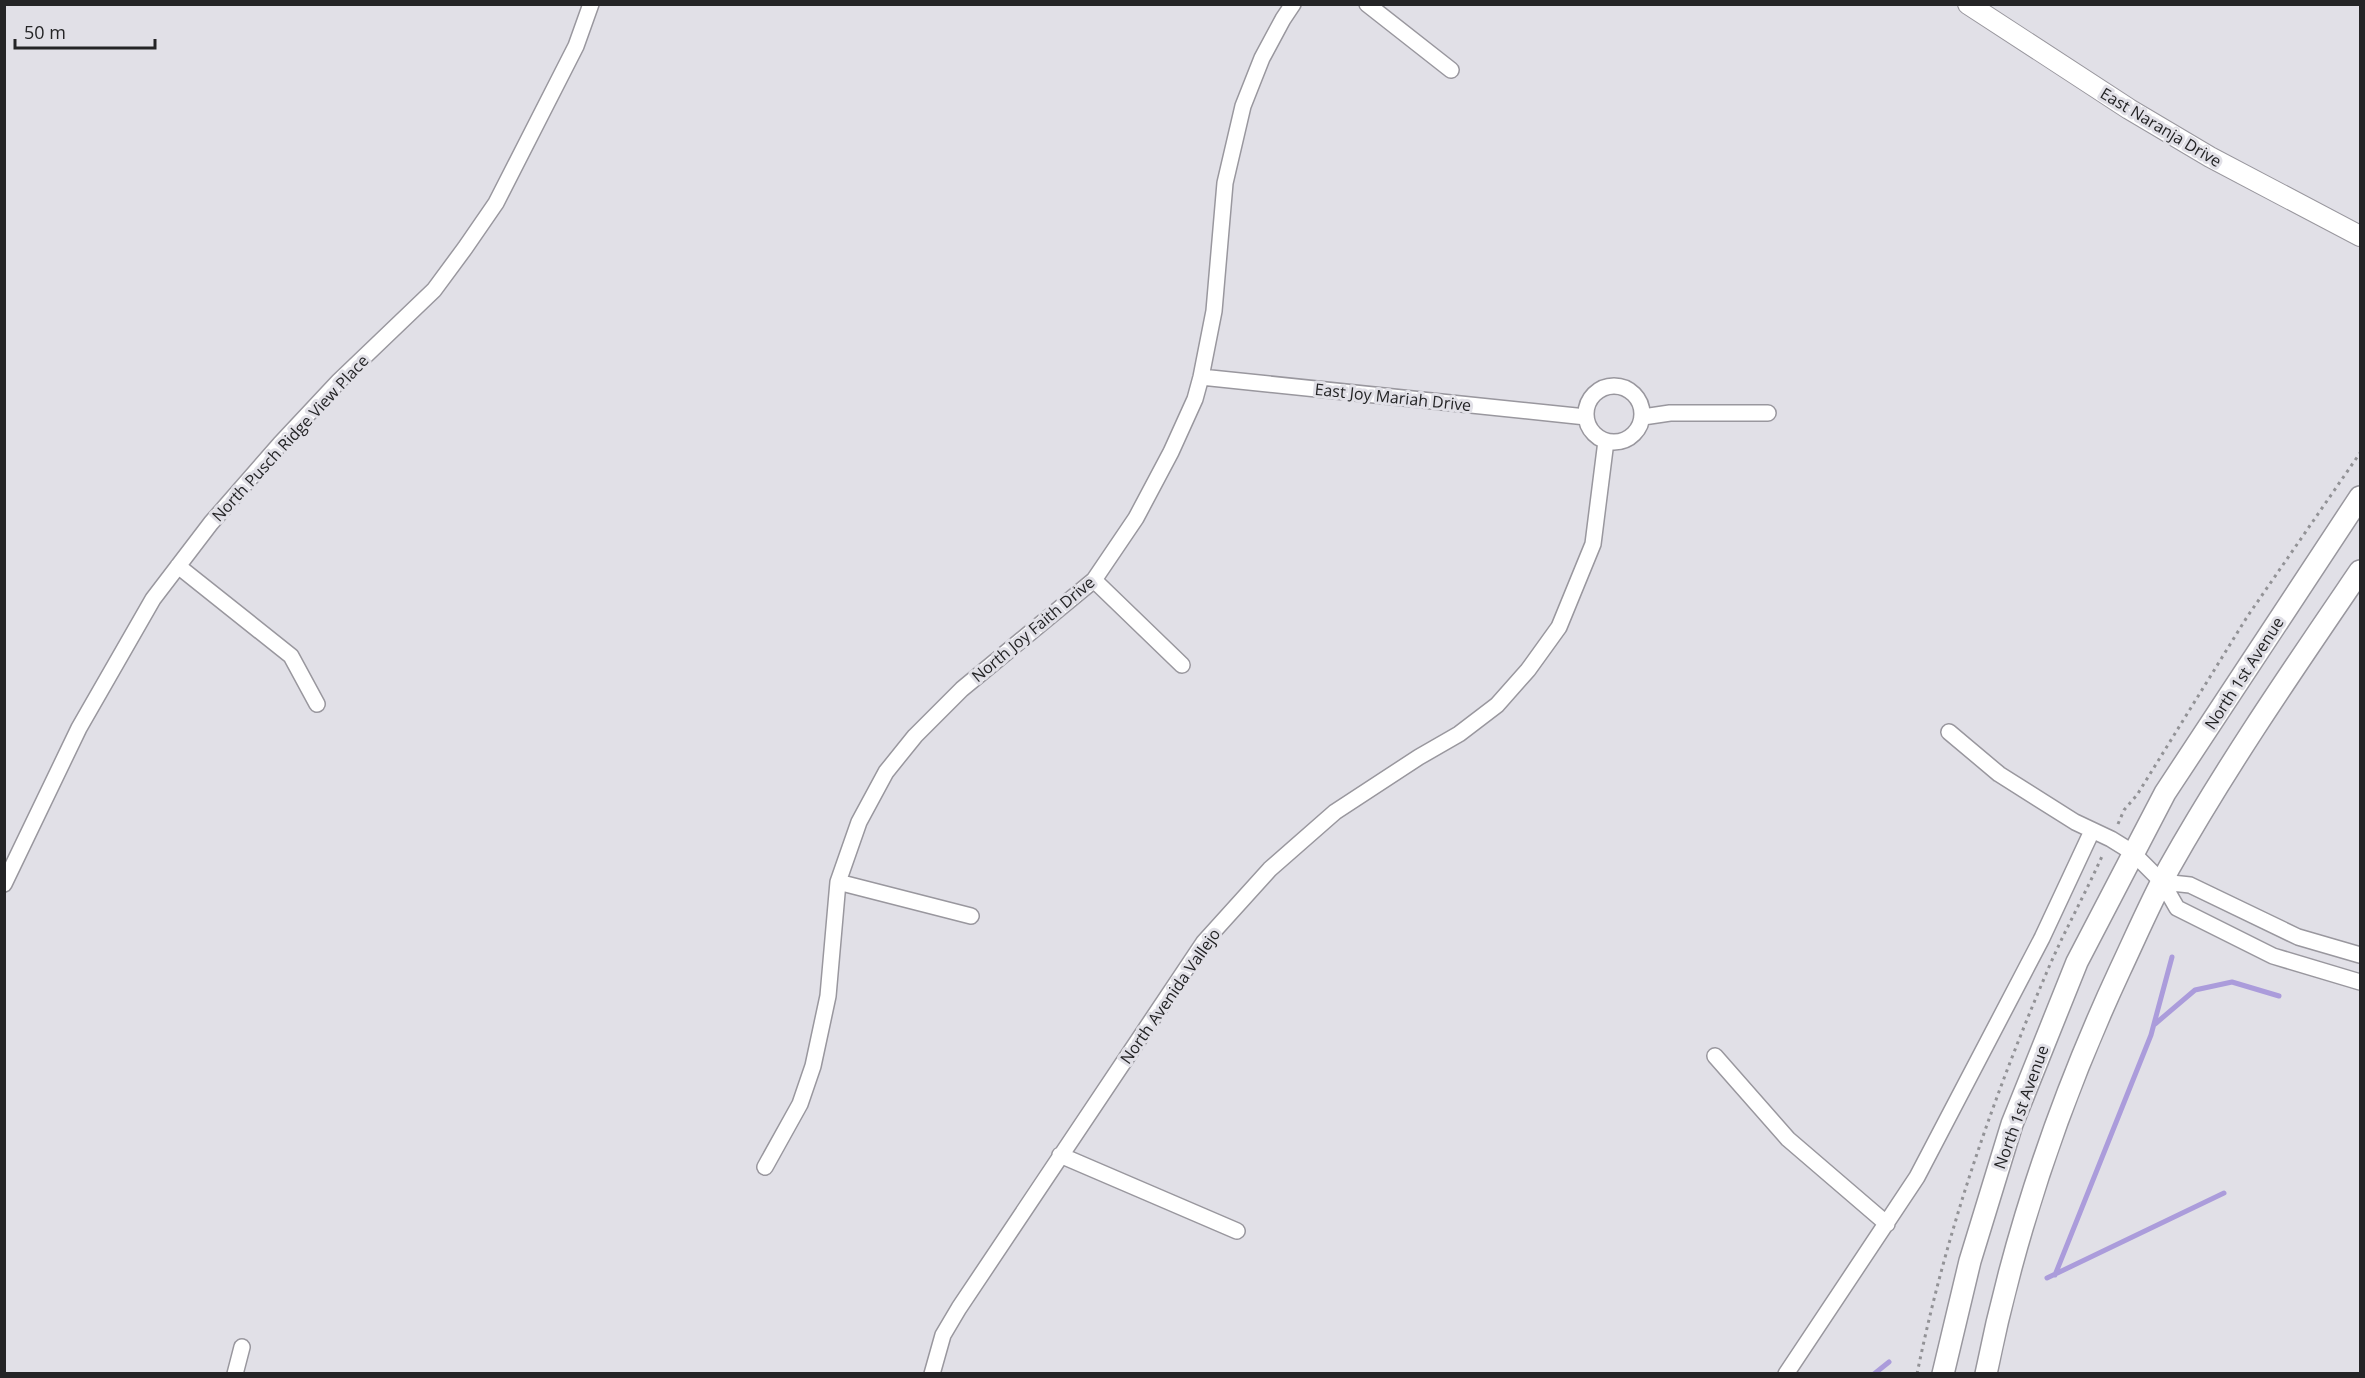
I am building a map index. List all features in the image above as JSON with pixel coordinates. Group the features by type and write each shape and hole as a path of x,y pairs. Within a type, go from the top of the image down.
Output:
{"main road":[{"name":"North 1st Avenue","path":"1943,1374 1970,1261 2012,1124 2076,962 2165,793 2361,496"},
{"path":"1986,1374 2014,1256 2038,1175 2064,1100 2091,1033 2162,882 2250,733 2361,571"}],"street":[{"name":"North Pusch Ridge View Place","path":"4,884 79,728 153,599 211,523 279,444 339,381 434,290 465,248 496,203 576,46 591,4"},
{"name":"North Joy Faith Drive","path":"765,1167 800,1104 813,1066 828,996 837,882 859,822 886,772 915,736 962,689 1094,580 1136,518 1171,452 1195,399 1201,378 1214,311 1225,183 1232,146 1243,106 1262,58 1293,4"},
{"path":"1367,4 1451,70"},
{"name":"East Naranja Drive","path":"1968,4 2128,110 2210,157 2361,237"},
{"name":"East Joy Mariah Drive","path":"1201,378 1586,417"},
{"path":"1618,385 1628,388 1635,394 1640,402 1643,417 1639,429 1633,436 1616,442 1606,441 1589,428 1586,406 1591,396 1600,389 1618,385"},
{"path":"1643,417 1670,413 1768,413"},
{"name":"North Avenida Vallejo","path":"932,1374 942,1335 1204,942 1270,869 1335,812 1419,757 1460,734 1497,705 1528,670 1559,627 1593,544 1606,441"},
{"path":"178,566 291,656 317,704"},
{"path":"1094,580 1182,664"},
{"path":"1949,732 1999,774 2075,822 2111,838 2132,852 2162,882 2177,908 2273,956 2361,982"},
{"path":"1786,1374 1917,1177 2042,938 2092,831"},
{"path":"837,882 971,916"},
{"path":"2162,882 2190,885 2298,937 2361,955"},
{"path":"1714,1056 1788,1139 1887,1224"},
{"path":"1060,1155 1237,1231"},
{"path":"235,1374 242,1347"}],"path":[{"path":"2124,810 2137,795 2247,617 2361,453"}],"waterway":[{"path":"2055,1275 2151,1035 2172,957"},
{"path":"2155,1024 2195,990 2232,982 2279,996"},
{"path":"2047,1278 2224,1193"},
{"path":"1874,1374 1889,1362"}]}
